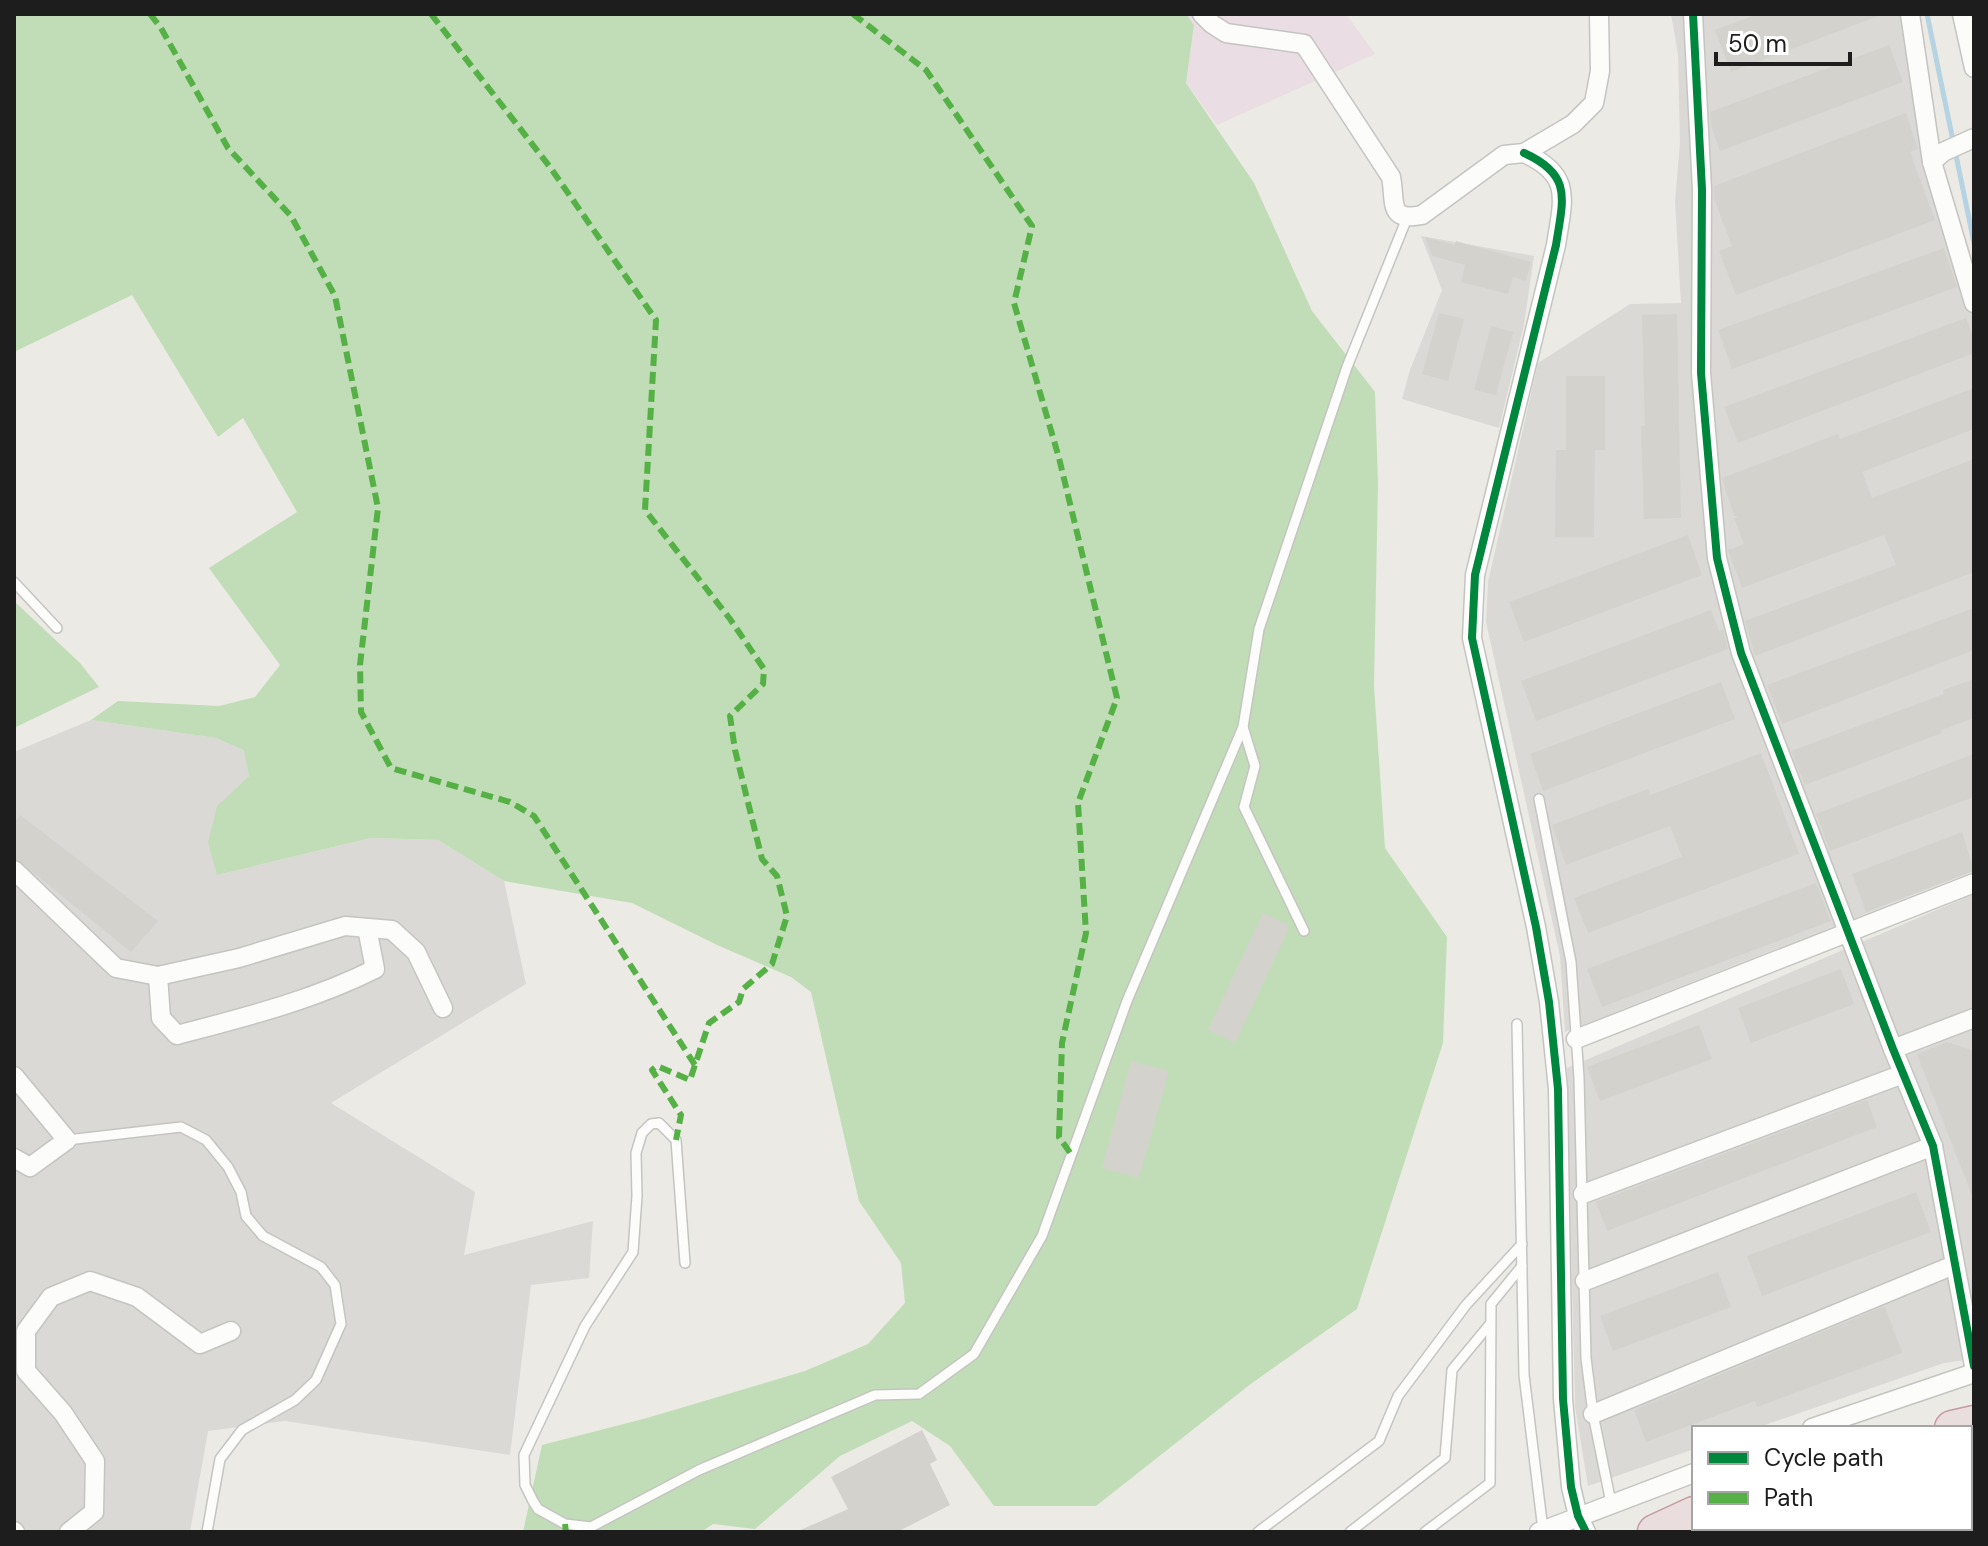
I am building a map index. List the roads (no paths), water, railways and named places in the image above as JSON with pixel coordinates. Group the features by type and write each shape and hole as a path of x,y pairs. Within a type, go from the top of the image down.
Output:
{"highway":[{"path":"1655,1532 1692,1515"}],"street":[{"path":"1202,14 1226,33 1304,44 1391,177 1393,204 1397,214 1407,218 1422,215 1504,155 1524,153 1573,124 1594,103 1600,71 1599,14"},
{"path":"1693,14 1702,190 1701,373 1717,558 1741,653 1933,1146 1974,1366"},
{"path":"1910,14 1938,157 1974,303"},
{"path":"1962,14 1974,68"},
{"path":"1938,157 1970,140"},
{"path":"1524,153 1545,163 1558,177 1563,195 1556,245 1475,575 1472,638 1536,927 1549,1002 1558,1089 1563,1399 1571,1487 1582,1524"},
{"path":"14,870 116,968 158,976 239,958 345,926 392,930 416,952 443,1008"},
{"path":"1576,1039 1974,883"},
{"path":"158,976 161,1018 177,1035 284,1007 375,969 367,928"},
{"path":"1893,1049 1974,1018"},
{"path":"1583,1194 1903,1074"},
{"path":"14,1076 67,1140 30,1167 14,1158"},
{"path":"1585,1281 1933,1146"},
{"path":"1593,1414 1954,1265"},
{"path":"69,1532 94,1512 95,1461 63,1413 26,1371 26,1331 51,1297 90,1281 137,1297 200,1344 231,1331"},
{"path":"1818,1426 1974,1373"},
{"path":"1541,1531 1582,1524 1611,1503 1692,1474"}],"lane":[{"path":"685,1263 676,1140 659,1123 651,1124 642,1133 636,1153 633,1252 585,1326 524,1455 525,1485 533,1501 538,1509 565,1524 591,1527 699,1470 875,1395 919,1394 974,1354 1042,1236 1127,1001 1243,727 1259,629 1347,367 1407,218"},
{"path":"14,582 57,628"},
{"path":"1243,727 1255,766 1244,807 1304,931"},
{"path":"1539,799 1571,962 1583,1194 1586,1358 1593,1414 1611,1503"},
{"path":"1517,1024 1524,1375 1541,1531"},
{"path":"67,1140 181,1127 206,1140 228,1167 241,1192 246,1216 263,1236 321,1267 335,1285 341,1324 316,1380 295,1400 242,1430 220,1459 207,1532"},
{"path":"1258,1532 1379,1441 1398,1396 1466,1305 1522,1244"},
{"path":"1425,1532 1490,1483 1491,1304 1522,1266"},
{"path":"1350,1532 1445,1458 1452,1370 1490,1324"}],"waterway":[{"path":"1927,14 1974,243"}]}
